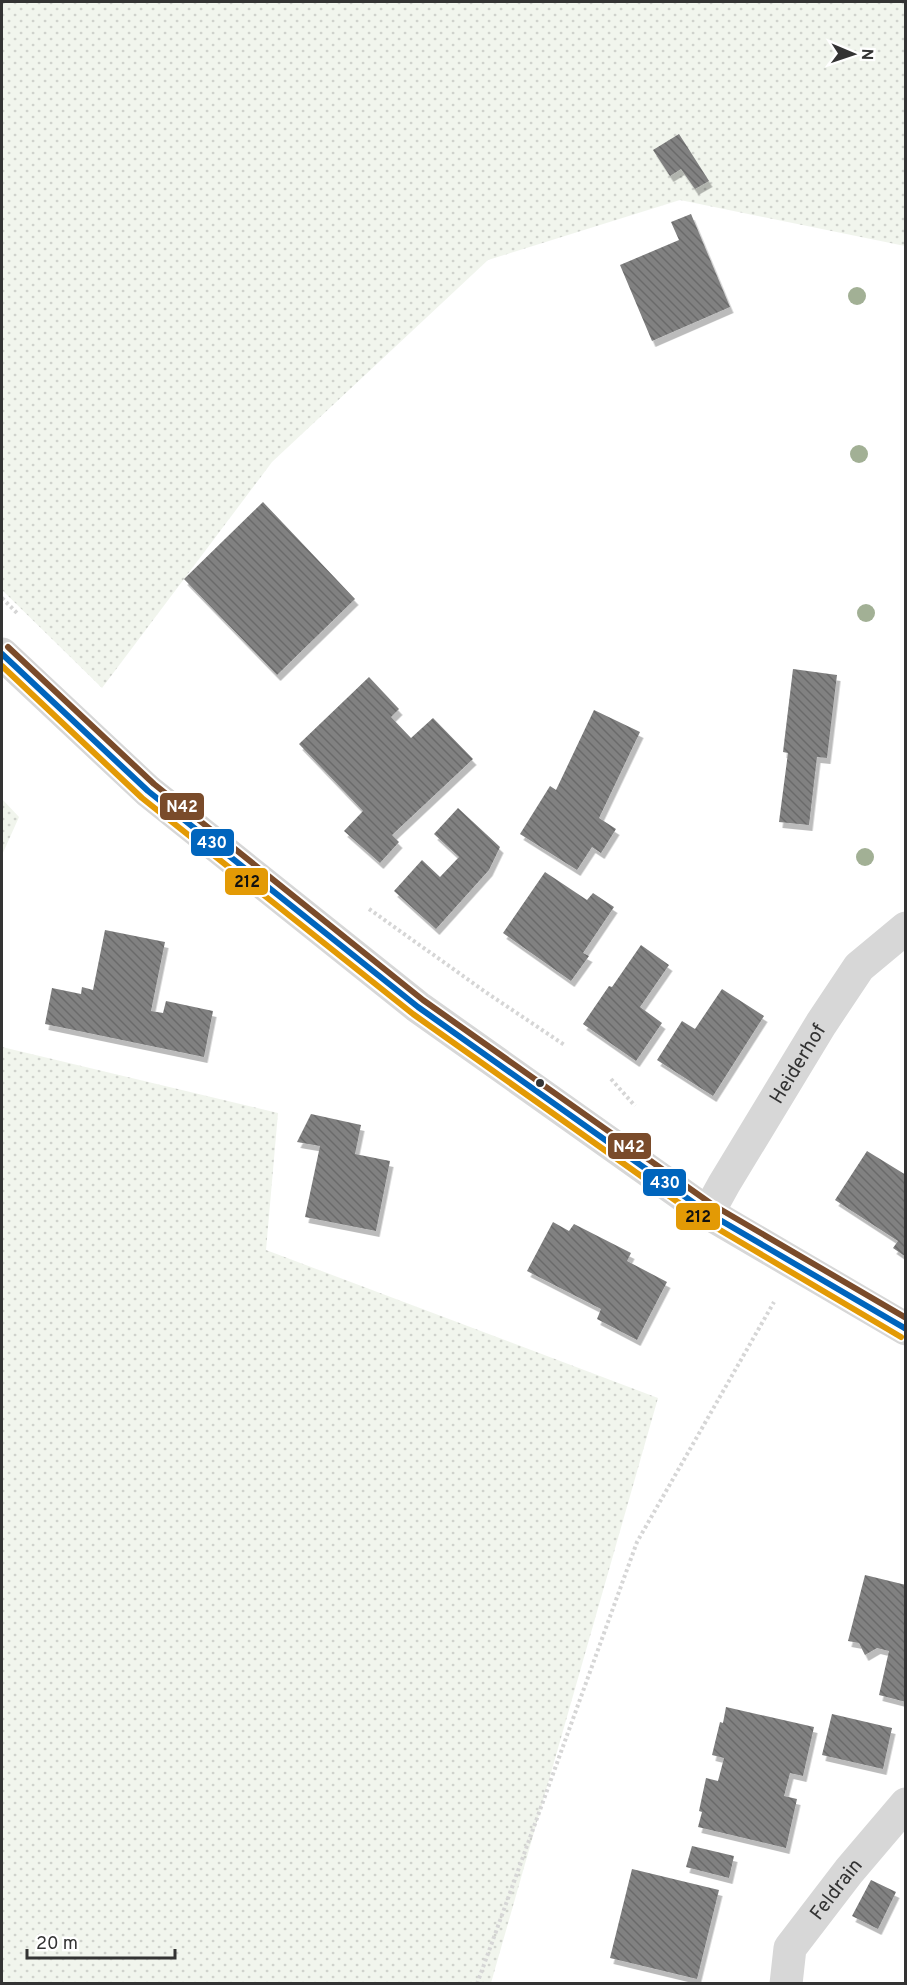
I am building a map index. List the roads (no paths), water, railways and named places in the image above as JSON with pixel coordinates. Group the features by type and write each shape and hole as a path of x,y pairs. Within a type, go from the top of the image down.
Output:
{"street":[{"path":"2,654 148,791 418,1007 708,1213 906,1329"},
{"name":"Heiderhof","path":"708,1213 815,1034 859,967 906,928"},
{"name":"Feldrain","path":"786,1983 790,1948 849,1871 906,1804"}]}
